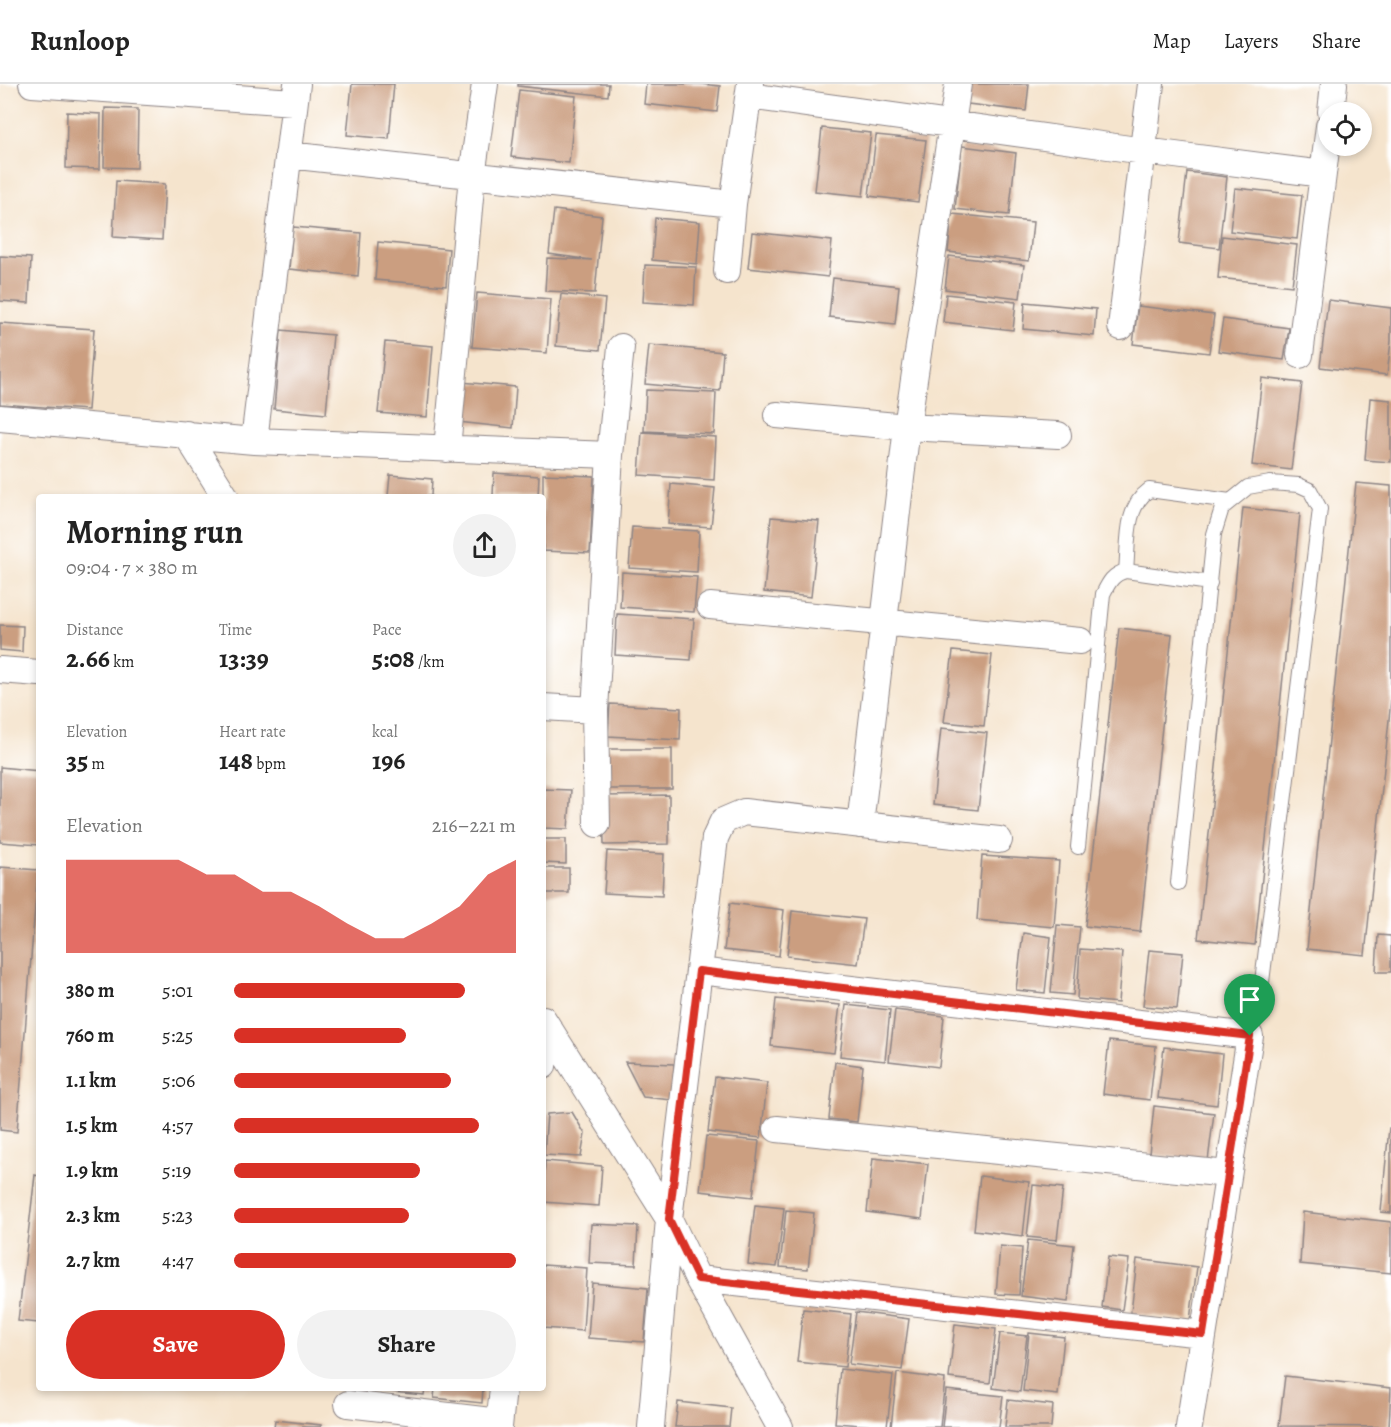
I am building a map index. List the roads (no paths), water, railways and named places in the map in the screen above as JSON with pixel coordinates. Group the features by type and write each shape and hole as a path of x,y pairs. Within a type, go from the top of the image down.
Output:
{"street":[{"path":"32,84 295,93 254,441"},
{"path":"447,449 472,176 485,84"},
{"path":"860,825 907,427 958,84"},
{"path":"1121,327 1151,84"},
{"path":"1332,102 1334,84"},
{"path":"727,271 733,204 750,90 952,123 1323,174"},
{"path":"288,155 733,204"},
{"path":"1300,355 1325,156"},
{"path":"597,824 595,710 610,455 621,347"},
{"path":"777,415 907,427 1058,435"},
{"path":"0,418 254,441 610,455"},
{"path":"186,434 224,494"},
{"path":"710,606 1080,641"},
{"path":"0,670 36,673"},
{"path":"546,707 595,710"},
{"path":"651,1427 669,1219 715,838 723,821 744,812 999,840"},
{"path":"699,971 1250,1036 1189,1427"},
{"path":"546,1026 669,1219 698,1279 780,1427"},
{"path":"777,1129 1228,1174"},
{"path":"698,1279 1203,1334"},
{"path":"348,1406 499,1425 503,1391"}],"lane":[{"path":"1178,883 1214,534 1222,508 1248,487 1270,483 1299,485 1310,490 1320,509 1262,982 1250,1036"},
{"path":"1126,571 1131,516 1136,501 1149,490 1230,501"},
{"path":"1078,847 1103,594 1110,580 1118,573 1126,571 1210,583"}]}
